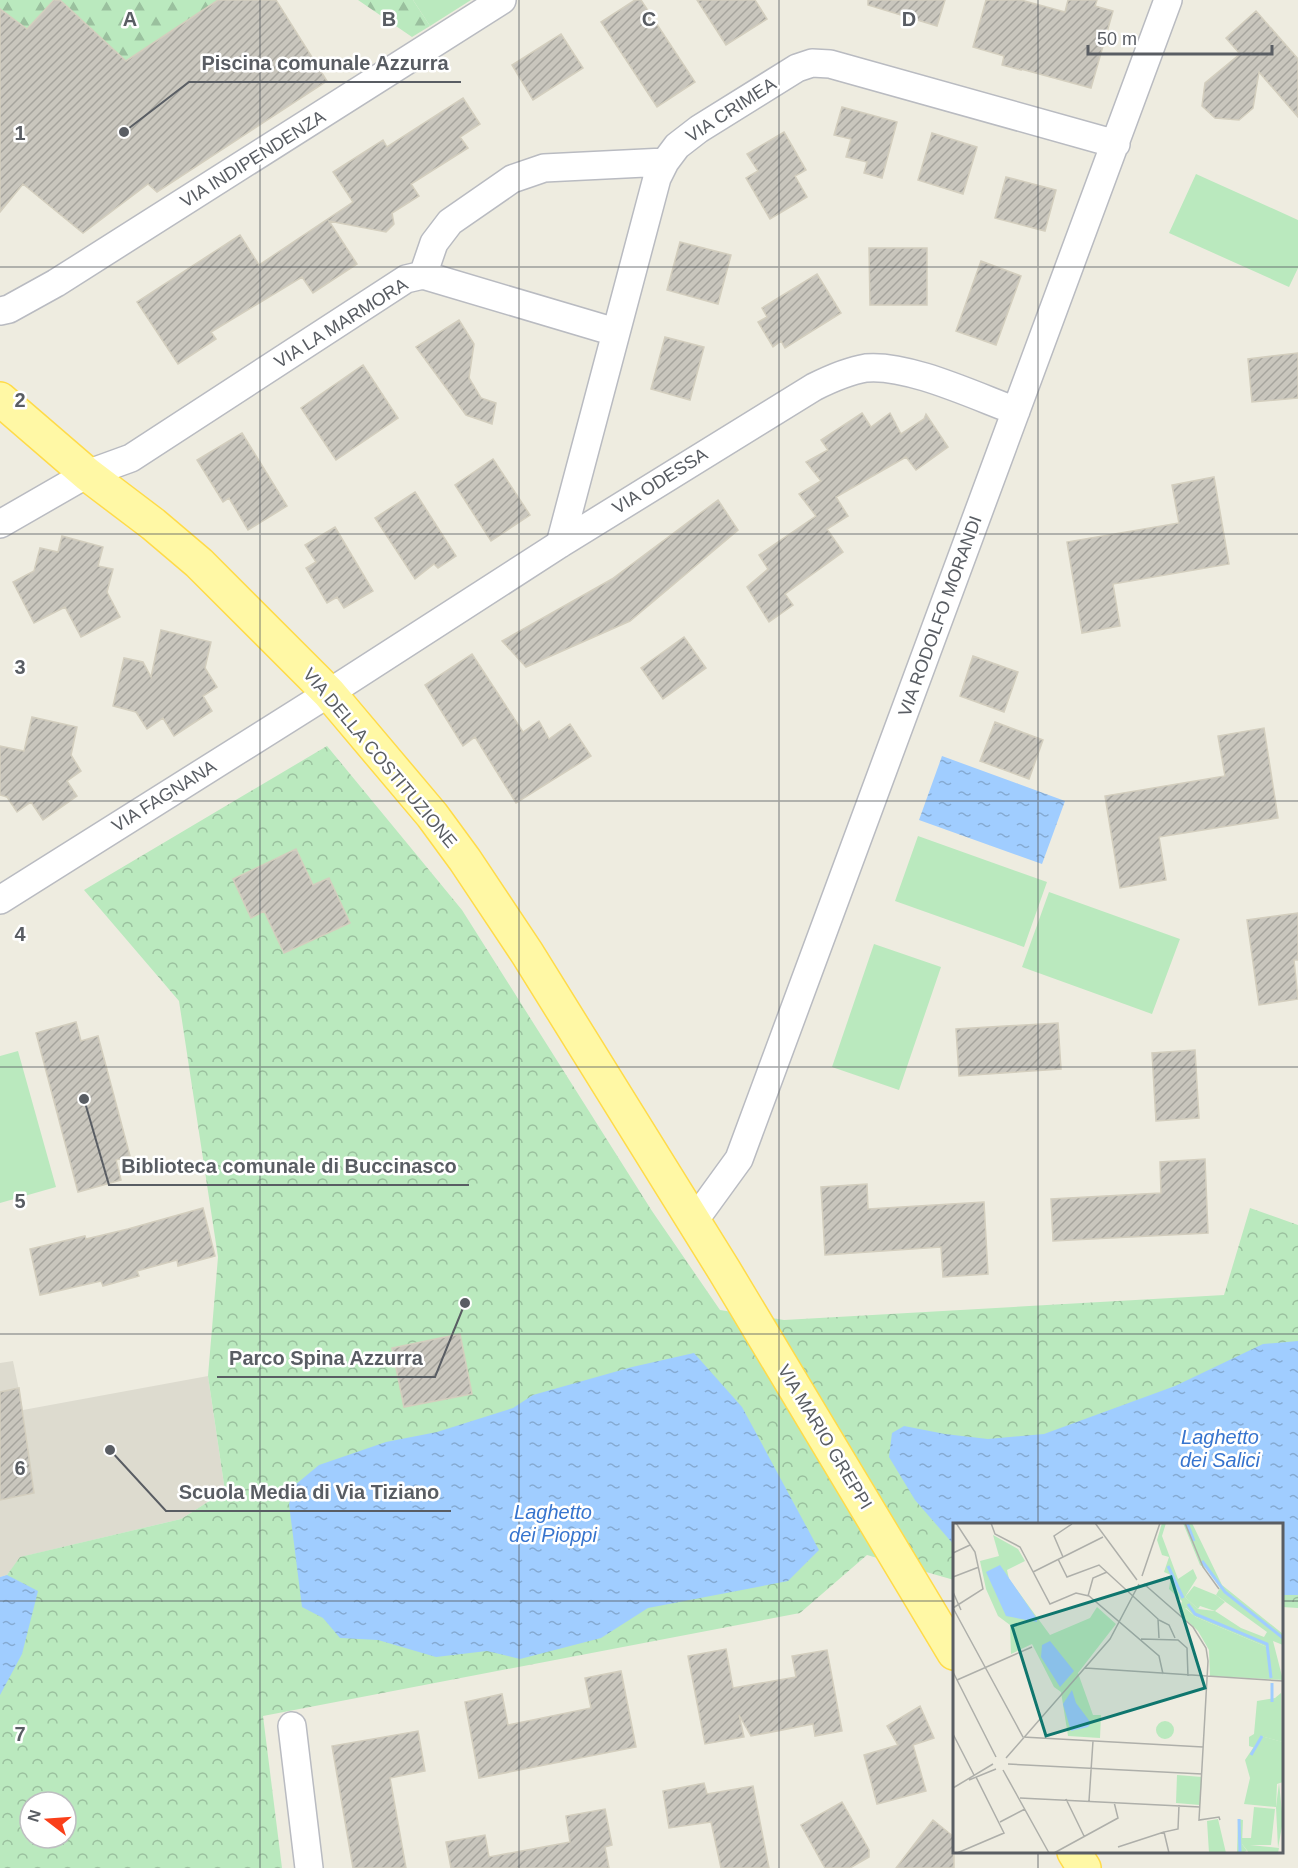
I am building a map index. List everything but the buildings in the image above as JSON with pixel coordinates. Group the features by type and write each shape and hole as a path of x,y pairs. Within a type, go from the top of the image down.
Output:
{"main road":[{"name":"VIA DELLA COSTITUZIONE","path":"0,399 87,474 153,524 199,563 329,693 432,815 465,860 527,952 694,1221"},
{"name":"VIA MARIO GREPPI","path":"694,1221 953,1651"},
{"path":"1075,1853 1084,1868"}],"street":[{"name":"VIA INDIPENDENZA","path":"0,311 9,309 66,277 502,0"},
{"name":"VIA RODOLFO MORANDI","path":"694,1221 739,1159 1168,0"},
{"name":"VIA CRIMEA","path":"560,544 657,178 664,162 677,146 699,129 797,68 812,63 830,64 1116,144"},
{"path":"423,275 434,243 450,222 512,180 544,168 664,162"},
{"name":"VIA LA MARMORA","path":"0,524 87,474 130,458 406,279 423,275 615,332"},
{"name":"VIA ODESSA","path":"329,693 785,403 838,376 865,369 913,373 1016,411"},
{"name":"VIA FAGNANA","path":"0,900 329,693"},
{"path":"291,1726 309,1868"}],"shaded area":[{"path":"13,1361 23,1410 208,1376 225,1491 181,1519 21,1557 7,1575 0,1577 0,1363"}],"green space":[{"path":"0,0 54,0 27,29 0,9"},
{"path":"60,0 218,0 126,61"},
{"path":"358,0 413,0 430,26 412,37"},
{"path":"413,0 471,0 430,26"},
{"path":"1196,174 1298,220 1298,268 1289,287 1169,233"},
{"path":"327,746 462,910 652,1211 720,1310 784,1320 1224,1295 1250,1208 1298,1225 1298,1608 1283,1607 1283,1523 953,1523 953,1580 867,1555 800,1613 263,1716 282,1868 0,1868 0,1578 7,1575 20,1557 181,1519 225,1491 208,1376 218,1257 179,1001 84,890"},
{"path":"918,836 1047,882 1024,947 895,901"},
{"path":"1049,892 1180,939 1152,1014 1022,967"},
{"path":"874,944 941,967 899,1090 832,1067"},
{"path":"18,1051 56,1187 0,1203 0,1056"}],"water":[{"path":"942,756 1065,801 1042,864 919,820"},
{"name":"Laghetto dei Salici","path":"1298,1341 1298,1595 1283,1595 1283,1523 953,1523 953,1544 915,1500 889,1457 892,1433 904,1426 988,1439 1044,1434 1175,1386 1263,1344"},
{"name":"Laghetto dei Pioppi","path":"694,1353 742,1407 819,1550 788,1581 648,1608 601,1638 520,1659 487,1651 436,1657 378,1640 340,1638 323,1618 302,1607 289,1504 295,1485 319,1465 386,1442 437,1432 513,1408 533,1395 632,1367"},
{"path":"7,1575 38,1591 22,1654 0,1695 0,1577"}],"place":[{"name":"Piscina comunale Azzurra","path":"124,132"},
{"name":"Biblioteca comunale di Buccinasco","path":"84,1099"},
{"name":"Parco Spina Azzurra","path":"465,1303"},
{"name":"Scuola Media di Via Tiziano","path":"110,1450"}]}
